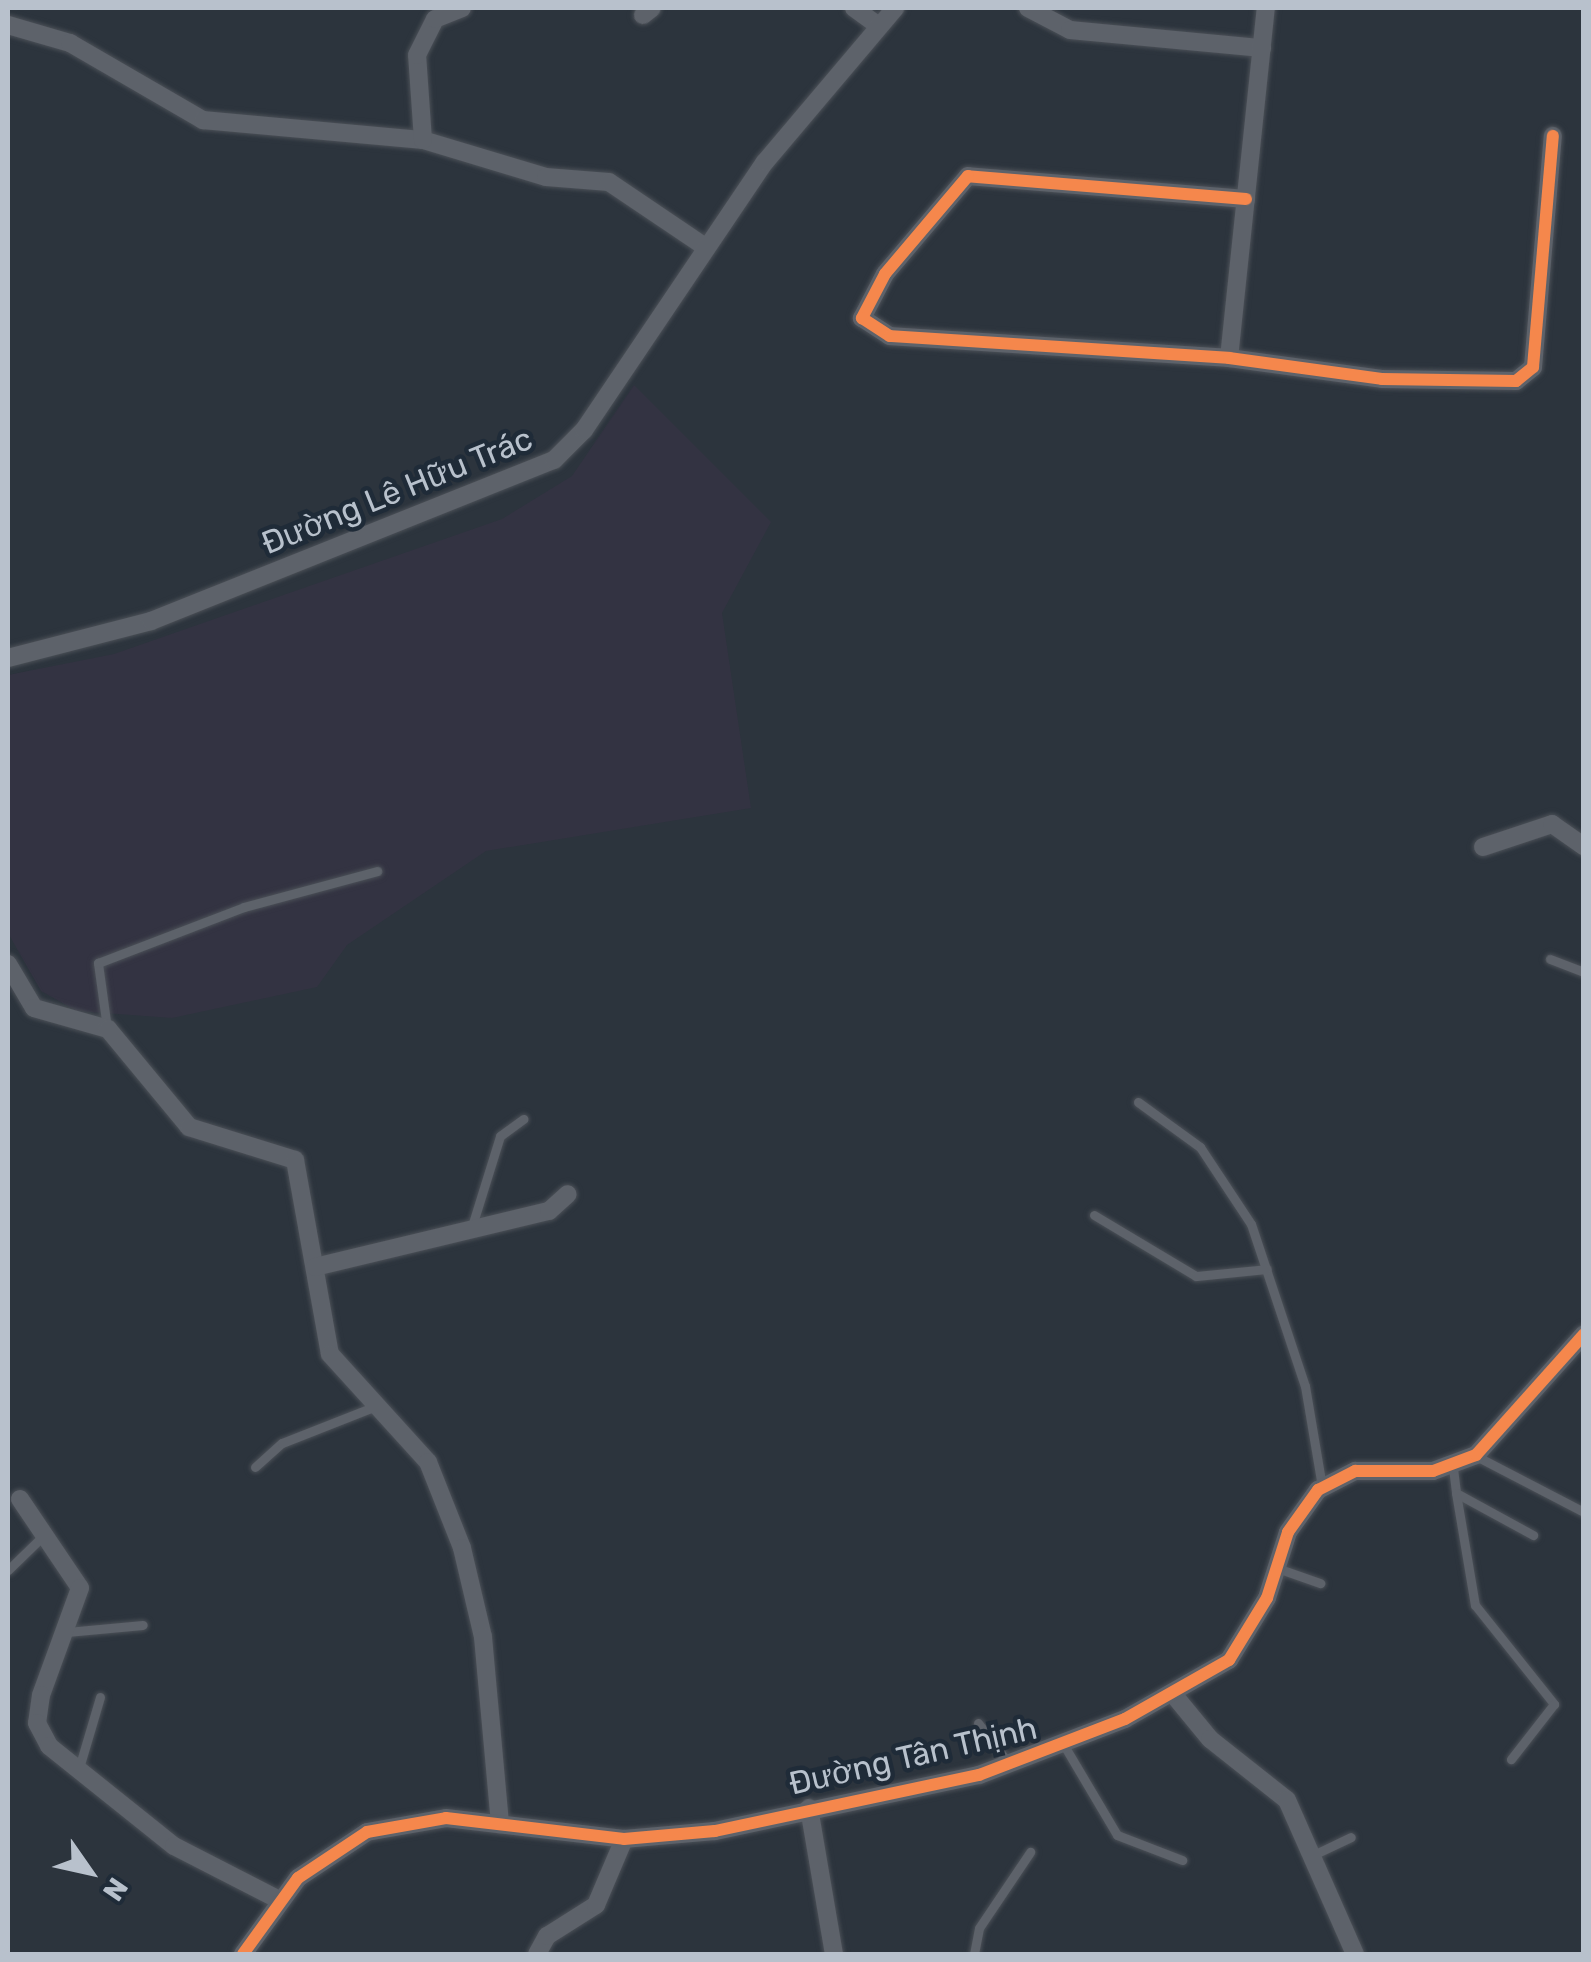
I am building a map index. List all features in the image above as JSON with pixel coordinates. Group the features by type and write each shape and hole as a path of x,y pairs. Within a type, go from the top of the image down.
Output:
{"street":[{"path":"424,140 417,55 435,19 462,8"},
{"path":"854,8 879,26"},
{"name":"Đường Lê Hữu Trác","path":"8,658 152,621 521,480 584,430 704,246 895,8"},
{"path":"1028,8 1070,30 1262,48"},
{"path":"1229,358 1266,8"},
{"path":"8,25 70,43 204,120 424,140 546,177 609,182 704,246"},
{"path":"1246,199 968,176 885,274 862,318 890,336 1229,358 1382,379 1516,381 1532,367 1553,136"},
{"path":"1483,847 1552,824 1580,836"},
{"path":"8,964 34,1008 108,1030 189,1127 295,1160 330,1354 383,1404 428,1462 462,1548 483,1637 500,1824"},
{"path":"315,1267 410,1250 472,1226 549,1211 568,1194"},
{"path":"1322,1487 1356,1471 1454,1468 1476,1456 1584,1334"},
{"name":"Đường Tân Thịnh","path":"243,1954 298,1878 367,1832 446,1818 624,1840 809,1808 1011,1766 1065,1746 1173,1694 1228,1660 1276,1568 1300,1510 1322,1487"},
{"path":"20,1499 48,1531 80,1588 36,1723 78,1776 174,1846 281,1902"},
{"path":"1173,1694 1210,1740 1287,1800 1355,1954"},
{"path":"809,1808 834,1954"},
{"path":"538,1954 547,1936 596,1906 624,1840"}],"lane":[{"path":"108,1030 98,964 244,907 377,870"},
{"path":"1550,959 1584,972"},
{"path":"1138,1102 1227,1178 1266,1269 1305,1386 1322,1487"},
{"path":"472,1226 500,1136 523,1119"},
{"path":"1094,1215 1196,1276 1266,1269"},
{"path":"255,1467 282,1443 383,1404"},
{"path":"1476,1456 1584,1512"},
{"path":"1454,1468 1475,1606 1554,1704 1512,1759"},
{"path":"1456,1493 1533,1535"},
{"path":"8,1570 48,1531"},
{"path":"1276,1568 1320,1583"},
{"path":"67,1632 143,1625"},
{"path":"78,1776 100,1696"},
{"path":"978,1723 1011,1766"},
{"path":"1065,1746 1117,1835 1182,1860"},
{"path":"1311,1856 1351,1837"},
{"path":"974,1954 979,1928 1030,1852"}],"shaded area":[{"path":"634,385 771,522 722,613 751,808 486,851 347,945 317,987 172,1018 77,1011 41,991 8,933 8,675 114,654 502,519 572,476"}],"cycle path":[{"path":"1246,199 968,176 885,274 862,318 890,336 1229,358 1382,379 1516,381 1533,367 1553,136"},
{"path":"243,1954 298,1878 367,1832 446,1818 624,1839 715,1831 979,1775 1125,1719 1229,1660 1267,1598 1288,1532 1318,1490 1355,1471 1433,1471 1476,1455 1584,1334"}]}
